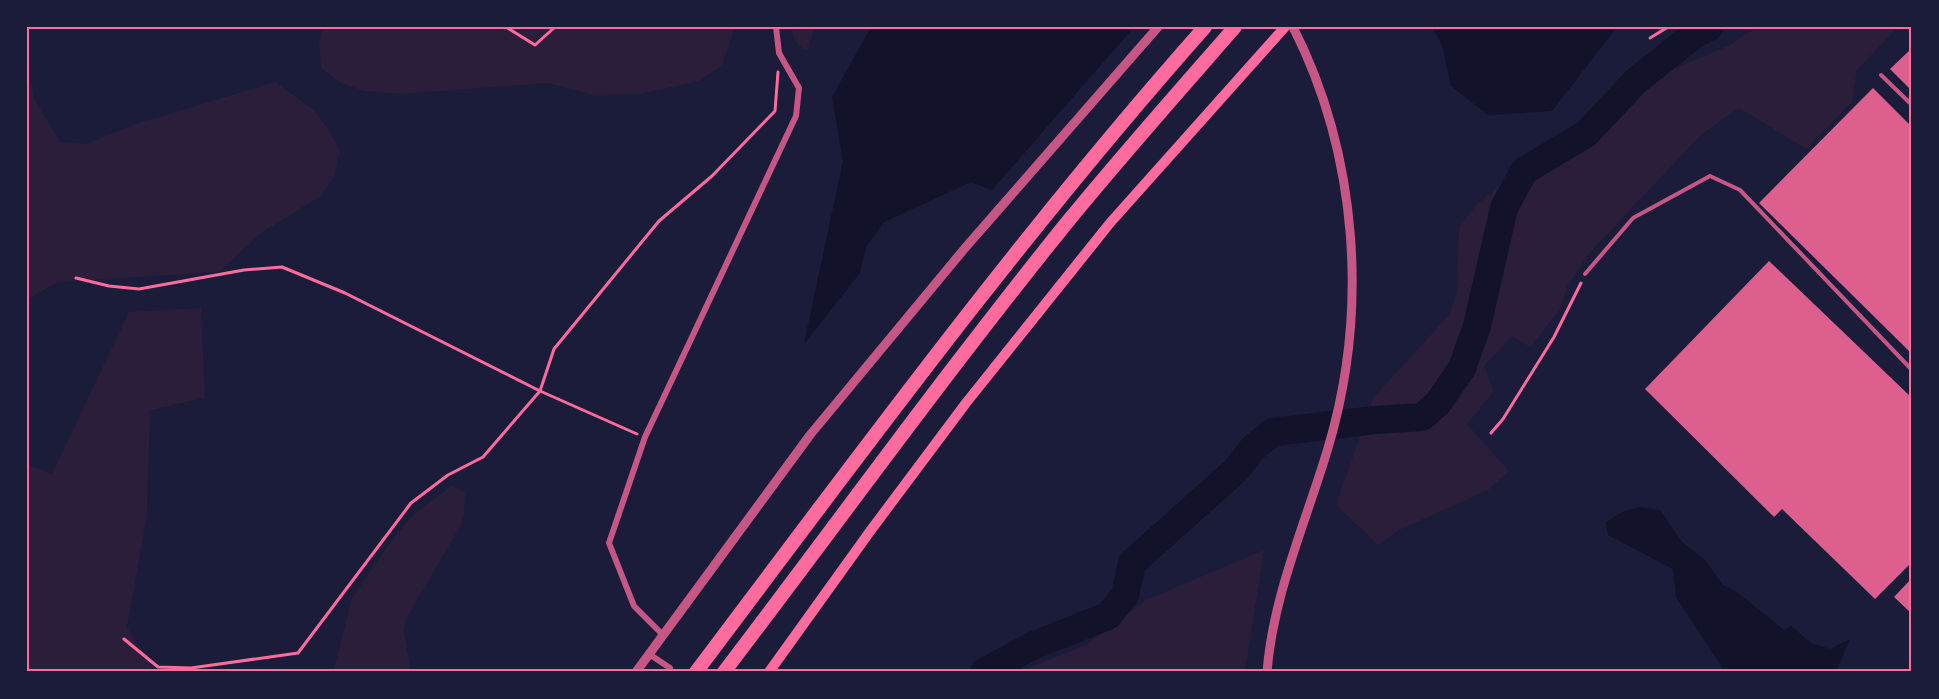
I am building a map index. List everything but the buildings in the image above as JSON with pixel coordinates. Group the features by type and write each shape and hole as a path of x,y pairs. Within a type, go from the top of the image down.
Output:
{"highway":[{"path":"696,672 971,309 1059,197 1139,101 1205,27"},
{"path":"724,672 1069,220 1153,120 1236,27"}],"main road":[{"path":"769,672 966,403 1110,223 1285,27"}],"street":[{"path":"663,635 633,606 609,543 645,437 796,116 799,88 779,53 776,27"},
{"path":"636,672 810,435 965,248 1158,27"},
{"path":"1267,672 1268,652 1284,584 1340,405 1348,362 1351,301 1351,240 1341,164 1316,78 1293,27"},
{"path":"649,654 670,668"}],"lane":[{"path":"1881,75 1912,105"},
{"path":"1585,274 1634,218 1710,176 1740,190 1912,370"}],"path":[{"path":"506,27 535,45 555,27"},
{"path":"1650,38 1668,27"},
{"path":"124,639 158,667 191,668 298,653 411,503 448,475 483,457 540,391 554,349 658,221 712,176 775,111 779,53"},
{"path":"76,278 109,286 139,289 244,270 282,267 345,294 540,391 645,437"},
{"path":"1491,433 1503,419 1554,337 1574,301 1585,274"}],"shaded area":[{"path":"323,27 735,27 722,65 699,81 640,94 594,95 548,83 400,94 364,91 341,83 321,68 319,45"},
{"path":"792,27 815,27 807,51 796,41"},
{"path":"871,27 1134,27 992,190 971,182 884,222 866,247 860,273 804,344 843,161 832,97"},
{"path":"1432,27 1617,27 1552,111 1488,115 1451,86 1442,45"},
{"path":"1757,27 1898,27 1857,70 1852,102 1806,149 1739,108 1702,134 1592,250 1568,285 1560,310 1530,347 1512,336 1484,366 1494,391 1467,424 1509,471 1488,490 1399,530 1378,545 1336,505 1373,398 1449,315 1457,292 1459,228 1475,206 1517,171 1579,139 1642,82 1728,46"},
{"path":"27,69 35,100 60,142 86,144 136,124 275,82 314,110 328,129 340,150 334,177 321,196 261,233 219,272 57,282 27,300"},
{"path":"201,308 205,398 150,410 147,515 127,627 154,672 27,672 27,464 52,474 129,312"},
{"path":"451,486 465,492 464,517 406,619 404,630 411,672 333,672 352,598 389,544 412,516"},
{"path":"1641,507 1660,510 1682,542 1705,560 1723,585 1737,592 1784,630 1791,626 1811,643 1830,649 1850,639 1836,672 1725,672 1676,597 1673,569 1608,535 1606,522 1624,511"},
{"path":"1264,550 1245,672 1018,672 1086,645 1146,600"}],"waterway":[{"path":"984,672 1032,646 1108,616 1125,595 1132,563 1236,470 1253,448 1273,432 1422,417 1438,403 1462,368 1477,326 1504,208 1524,171 1586,134 1636,81 1695,34 1709,27"}]}
